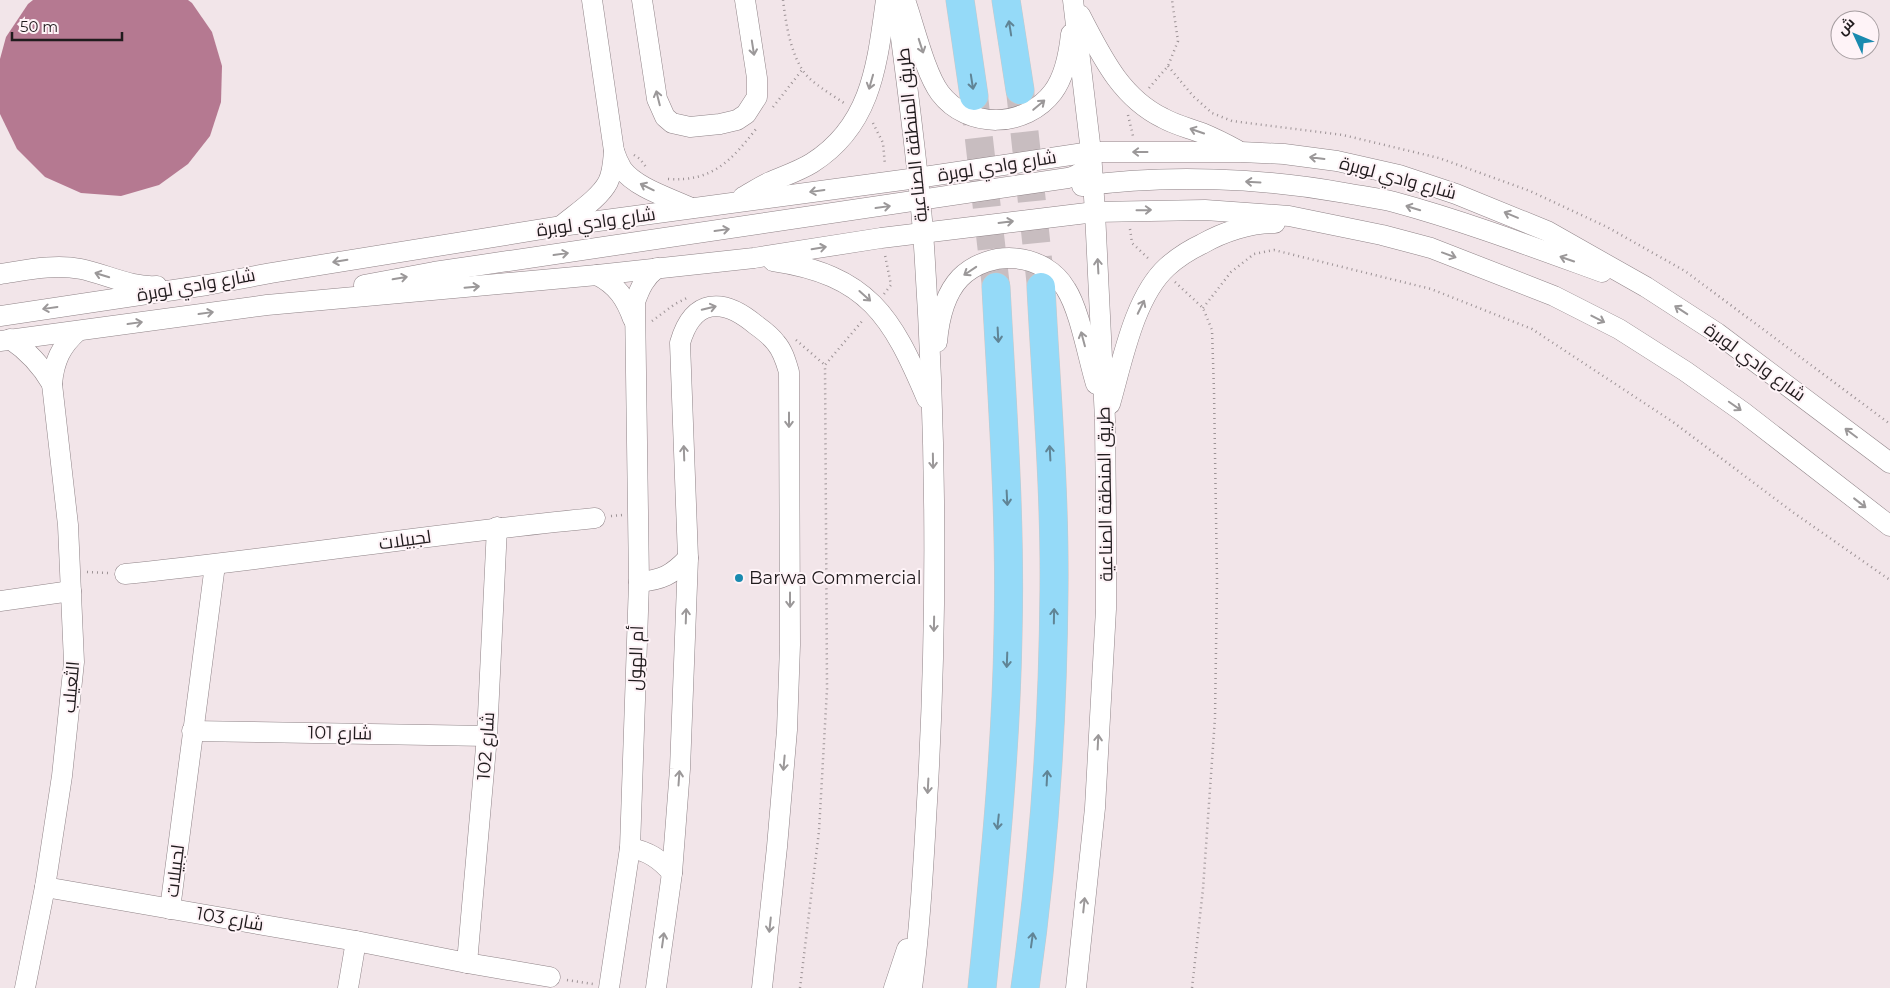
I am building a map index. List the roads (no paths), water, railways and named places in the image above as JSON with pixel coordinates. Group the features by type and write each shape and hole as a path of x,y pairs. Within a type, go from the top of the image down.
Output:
{"highway":[{"path":"960,0 974,96"},
{"path":"1006,0 1020,90"},
{"path":"982,988 1002,789 1008,634 1008,506 996,287"},
{"path":"1025,988 1033,934 1045,814 1052,689 1054,597 1053,503 1041,287"}],"street":[{"path":"561,226 597,196 607,183 613,169 614,151 592,0"},
{"path":"642,0 657,99 665,117 672,123 690,127 737,120 746,114 757,96 757,78 745,0"},
{"path":"733,203 768,183 812,163 847,133 860,113 875,66 886,0"},
{"name":"طريق المنطقة الصناعية","path":"896,0 923,232 932,412 935,576 931,731 921,899 912,988"},
{"path":"905,0 932,79 940,93 951,104 968,115 1002,120 1030,113 1053,91 1062,77 1068,54 1074,1"},
{"path":"1074,1 1103,60 1115,78 1137,101 1162,118 1203,133 1241,152"},
{"name":"طريق المنطقة الصناعية","path":"1074,1 1094,184 1106,420 1106,609 1095,808 1076,988"},
{"path":"614,151 622,169 633,180 647,189 691,208"},
{"path":"267,305 434,272 1073,177 1088,166 1091,152"},
{"name":"شارع وادي لوبرة","path":"0,316 206,285 561,226 917,178 1091,152 1241,152 1337,161 1399,175 1456,194 1547,231 1646,287 1717,333 1890,462"},
{"path":"923,232 928,215 939,207 1094,184 1137,180 1183,179 1271,183 1318,188 1392,202 1456,221 1646,287"},
{"name":"شارع وادي لوبرة","path":"5,340 267,305 597,275 754,258 923,232 1096,212 1205,210 1289,216 1334,224 1431,248 1554,296 1619,329 1685,371 1743,412 1890,526"},
{"path":"1106,420 1133,324 1150,288 1163,272 1188,251 1216,236 1243,228 1271,223 1334,224"},
{"path":"754,258 808,267 856,289 884,316 905,348 932,412"},
{"path":"932,412 938,326 949,293 959,279 971,269 987,261 1020,258 1037,263 1055,275 1066,289 1076,315 1106,420"},
{"path":"0,274 42,267 63,266 155,286 191,278 271,273"},
{"name":"أم الهول","path":"610,987 630,848 639,582 635,302 640,288 648,275 657,268"},
{"name":"أم الهول","path":"597,275 607,280 619,290 628,303 635,326"},
{"path":"656,988 672,873 680,768 688,558 680,343 684,328 699,311 709,307 724,306 742,314 772,339 782,353 789,372 790,655 787,730 762,988"},
{"name":"الثعيلب","path":"25,988 45,887 62,776 74,662 67,516 52,384 53,369 58,354 67,341 78,331"},
{"name":"الثعيلب","path":"5,340 34,358 52,384"},
{"name":"لجبيلات","path":"125,574 215,565 497,527 595,518"},
{"name":"شارع 102","path":"467,963 487,736 497,527"},
{"path":"639,582 664,578 677,570 688,558"},
{"name":"لجبيلات","path":"170,909 215,565"},
{"path":"0,601 71,581"},
{"name":"شارع 101","path":"192,731 487,736"},
{"path":"630,848 651,854 672,873"},
{"name":"شارع 103","path":"45,887 356,941 550,978"},
{"name":"طريق المنطقة الصناعية","path":"894,988 900,975 921,899"},
{"path":"348,988 356,941"}],"tunnel":[{"path":"1020,90 1041,287"},
{"path":"974,96 996,287"}],"place":[{"name":"Barwa Commercial","path":"739,578"}]}
